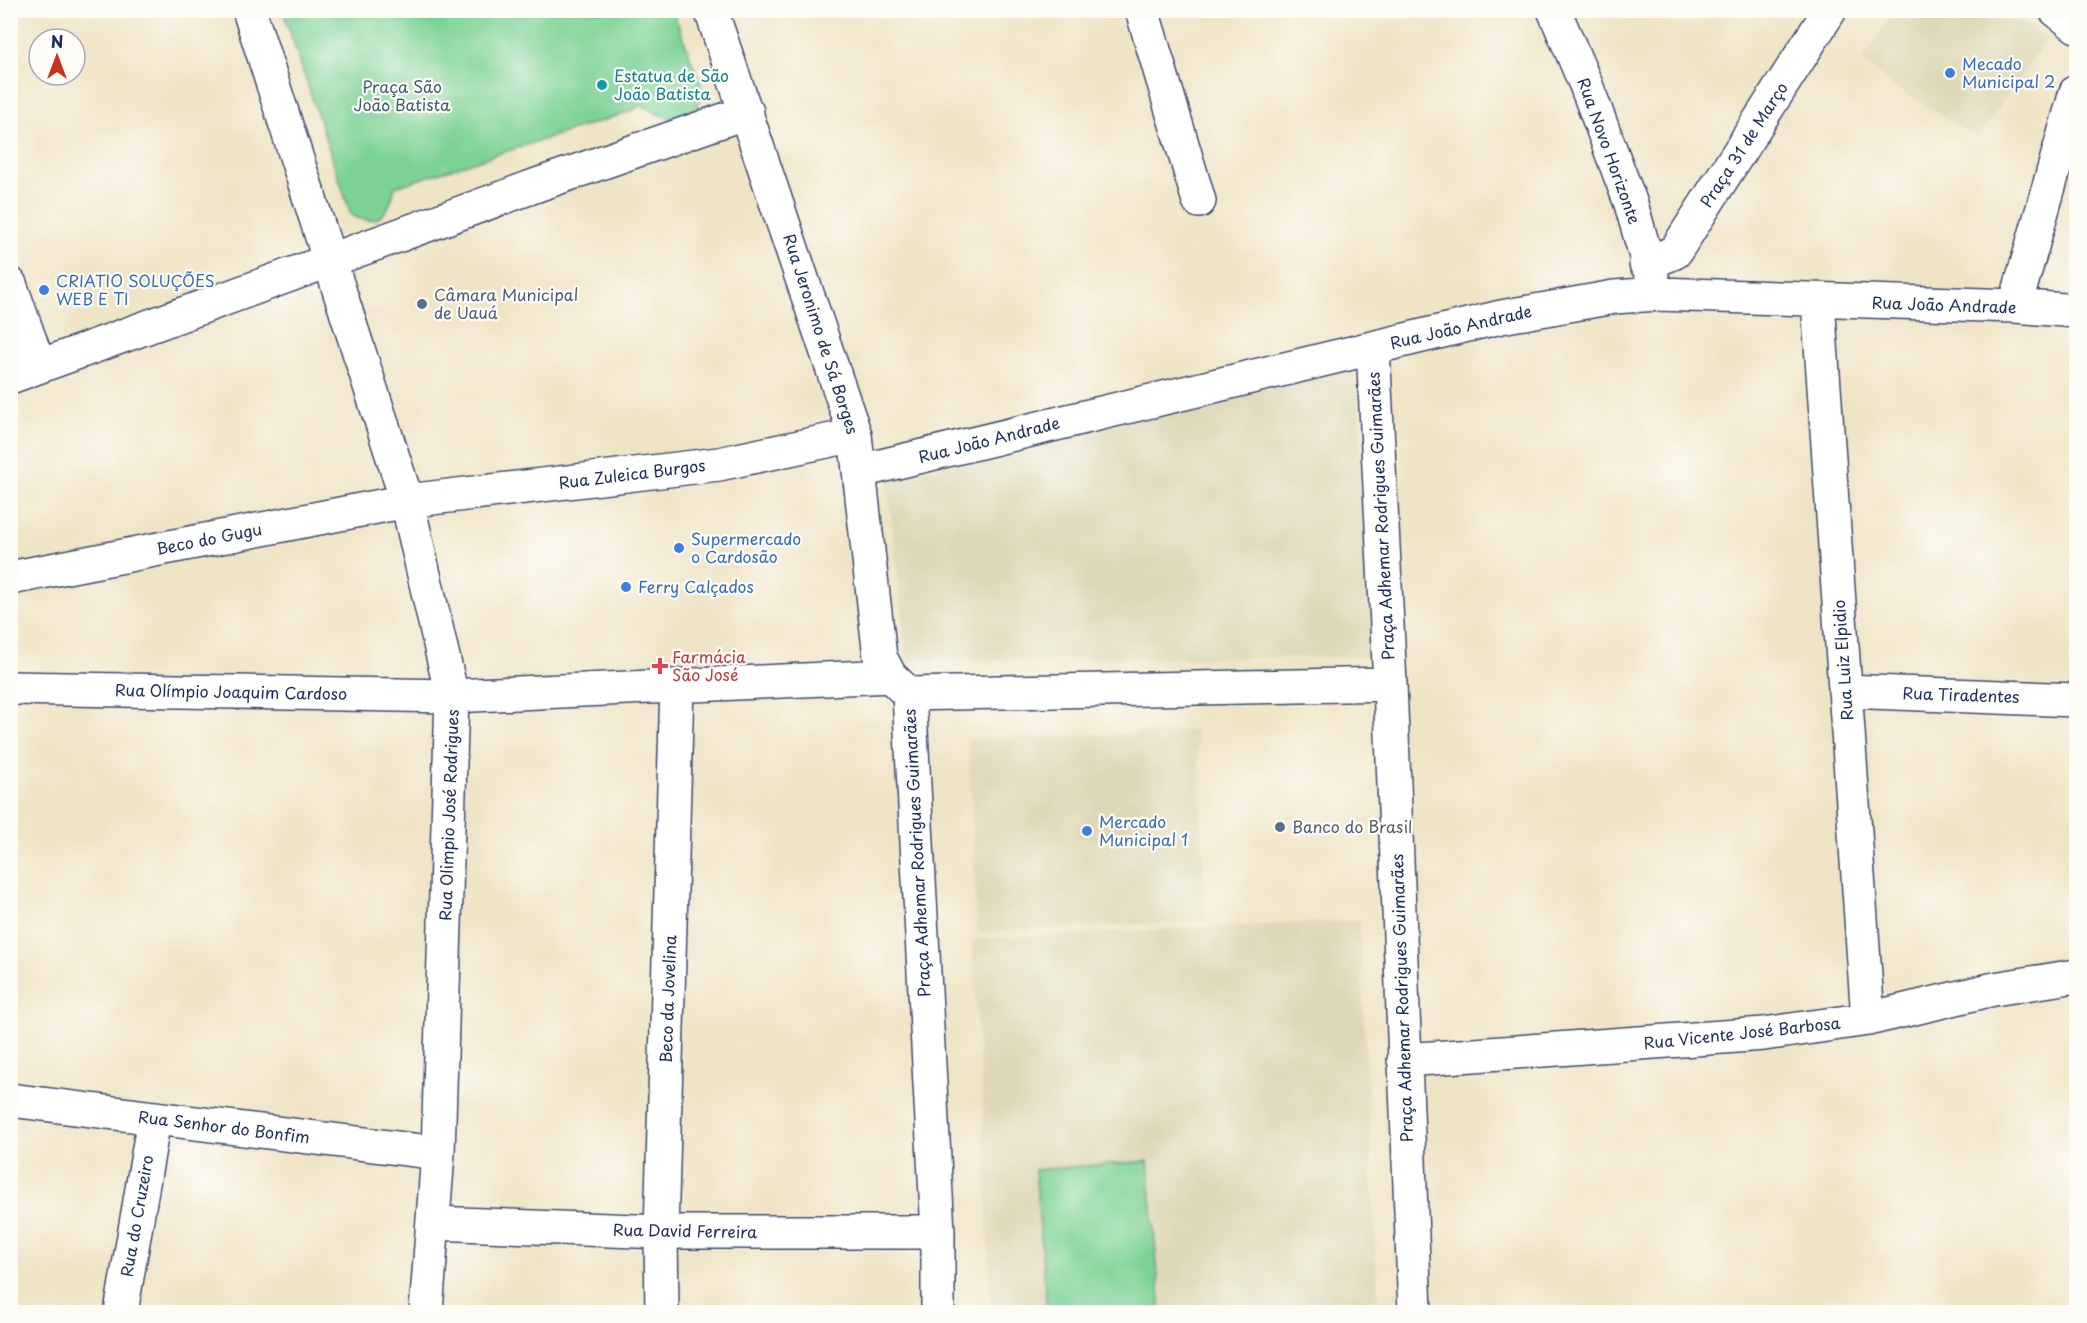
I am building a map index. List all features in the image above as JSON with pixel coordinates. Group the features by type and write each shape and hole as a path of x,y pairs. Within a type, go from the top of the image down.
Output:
{"street":[{"path":"249,10 328,262"},
{"path":"10,285 25,372 747,112 711,10"},
{"path":"1142,10 1198,201"},
{"name":"Rua Novo Horizonte","path":"1554,10 1586,85 1630,204 1646,264 1658,294"},
{"name":"Praça 31 de Março","path":"1646,264 1675,252 1830,10"},
{"path":"2056,10 2076,27"},
{"path":"2015,306 2076,92"},
{"name":"Rua Jeronimo de Sá Borges","path":"747,112 855,435 880,657 899,685"},
{"name":"Rua Olimpio José Rodrigues","path":"328,262 407,501 452,696 438,1153 426,1312"},
{"name":"Rua João Andrade","path":"860,471 1373,348 1560,305 1614,297 1658,294 2015,306 2076,311"},
{"name":"Rua Luiz Elpidio","path":"1818,301 1868,1019"},
{"name":"Praça Adhemar Rodrigues Guimarães","path":"1373,348 1414,1312"},
{"name":"Rua Zuleica Burgos","path":"407,501 719,464 855,435"},
{"name":"Beco do Gugu","path":"10,578 407,501"},
{"name":"Praça Adhemar Rodrigues Guimarães","path":"938,1312 938,1232 899,685 1389,684"},
{"name":"Rua Olímpio Joaquim Cardoso","path":"10,688 452,696 677,686 899,685"},
{"name":"Beco da Jovelina","path":"662,1312 661,1232 677,686"},
{"name":"Rua Tiradentes","path":"1845,691 2076,700"},
{"name":"Rua Vicente José Barbosa","path":"1404,1060 1764,1034 1868,1019 1994,989 2076,976"},
{"name":"Rua Senhor do Bonfim","path":"10,1100 438,1153"},
{"name":"Rua do Cruzeiro","path":"121,1312 154,1119"},
{"name":"Rua David Ferreira","path":"433,1223 661,1232 938,1232"}],"shaded area":[{"name":"Mecado Municipal 2","path":"1894,11 2008,11 2047,38 1978,138 1893,86 1862,60"},
{"path":"1354,364 1380,657 907,660 887,480"},
{"name":"Mercado Municipal 1","path":"1197,730 1206,921 977,932 968,740"},
{"path":"1359,920 1379,1312 991,1312 986,1175 972,939"}],"green space":[{"name":"Praça São João Batista","path":"283,11 673,11 703,91 692,112 685,117 670,118 641,105 629,112 395,187 390,204 381,216 376,219 361,219 351,215"},
{"path":"1148,1161 1161,1312 1047,1312 1035,1170"}],"place":[{"name":"Mecado Municipal 2","path":"1950,73"},
{"name":"Estatua de São João Batista","path":"602,85"},
{"name":"CRIATIO SOLUÇÕES WEB E TI","path":"44,290"},
{"name":"Câmara Municipal de Uauá","path":"422,304"},
{"name":"Supermercado o Cardosão","path":"679,548"},
{"name":"Ferry Calçados","path":"626,587"},
{"name":"Farmácia São José","path":"660,666"},
{"name":"Banco do Brasil","path":"1280,827"},
{"name":"Mercado Municipal 1","path":"1087,831"}]}
